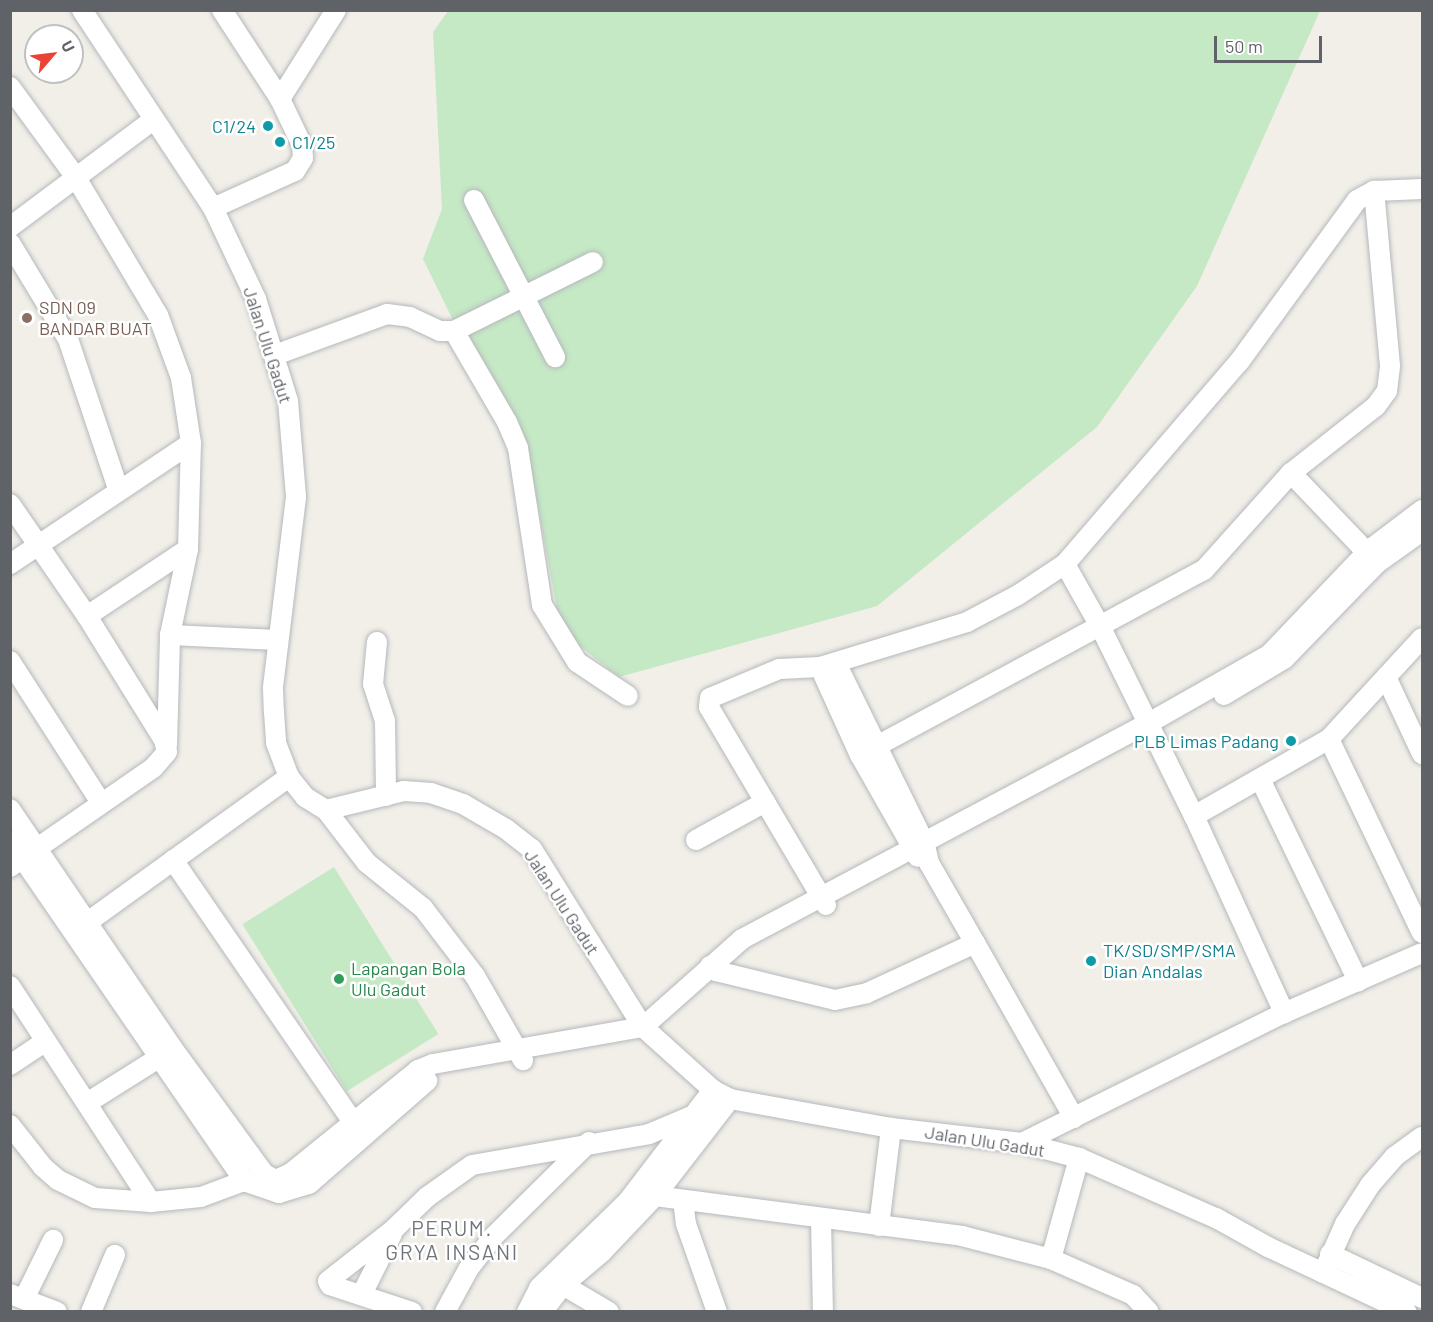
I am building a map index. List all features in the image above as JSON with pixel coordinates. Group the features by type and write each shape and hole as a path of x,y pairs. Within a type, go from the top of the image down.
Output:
{"street":[{"name":"Jalan Ulu Gadut","path":"82,10 213,208 256,299 275,355 288,401 296,497 273,688 274,722 276,743 289,777 305,797 326,810 404,791 431,793 463,804 486,816 532,849 648,1032 721,1095 891,1128 1022,1143 1079,1158 1216,1218 1323,1273 1407,1311"},
{"path":"213,208 295,171 299,165 302,145 280,99 222,10"},
{"path":"280,99 336,10"},
{"path":"10,87 18,111 75,176 158,315 181,378 191,443 188,549 171,635 167,746 164,759 23,858"},
{"path":"10,227 75,176 153,120"},
{"path":"824,901 708,702 714,694 779,669 828,665 967,622 1018,595 1065,564 1239,362 1357,200 1374,190 1422,189"},
{"path":"868,752 1204,570 1291,473 1376,406 1387,391 1390,366 1374,190"},
{"path":"474,200 523,300 555,357"},
{"path":"10,243 68,339 119,491"},
{"path":"275,355 387,314 410,317 440,331 454,331 523,300 593,262"},
{"path":"454,331 507,422 518,448 542,605 577,662 628,696"},
{"path":"10,564 191,443"},
{"path":"1291,473 1372,557"},
{"path":"10,504 87,616 167,746"},
{"path":"10,1125 43,1167 75,1190 95,1198 151,1202 201,1197 244,1181 279,1193 309,1184 358,1129 418,1070 433,1064 521,1055 648,1032 742,939 922,852 1149,728 1270,670 1372,557 1422,510"},
{"path":"1372,557 1422,531"},
{"path":"87,616 188,549"},
{"path":"1065,564 1100,626 1194,816 1284,1013"},
{"path":"171,635 278,640"},
{"path":"1194,816 1329,739 1422,639"},
{"path":"377,642 373,684 385,721 386,796"},
{"path":"10,661 101,803"},
{"path":"828,665 868,752 922,852 1074,1118"},
{"path":"1386,677 1422,754"},
{"path":"1329,739 1422,933"},
{"path":"82,926 289,777"},
{"path":"1260,779 1358,981"},
{"path":"696,840 765,802"},
{"path":"10,809 23,858"},
{"path":"326,810 368,863 423,908 475,976 521,1055"},
{"path":"10,840 82,926 166,1053 244,1181"},
{"path":"173,860 358,1129"},
{"path":"713,969 835,1000 852,998 975,943"},
{"path":"1022,1143 1284,1013 1422,953"},
{"path":"10,986 151,1202"},
{"path":"10,1065 46,1041"},
{"path":"166,1053 270,1178 291,1173 358,1129"},
{"path":"87,1103 166,1053"},
{"path":"411,1311 330,1285 329,1279 394,1229 427,1197 472,1165 649,1134 694,1115 721,1095"},
{"path":"542,1311 563,1285 602,1252 656,1196 721,1095"},
{"path":"527,1311 539,1288 628,1201 694,1115"},
{"path":"879,1226 891,1128"},
{"path":"1323,1273 1345,1224 1383,1169 1422,1137"},
{"path":"445,1311 469,1268 493,1237 589,1143"},
{"path":"1051,1259 1079,1158"},
{"path":"656,1196 962,1236 1051,1259 1133,1295 1149,1311"},
{"path":"683,1200 686,1224 717,1311"},
{"path":"821,1219 823,1311"},
{"path":"362,1294 394,1229"},
{"path":"53,1240 17,1297 57,1311"},
{"path":"1330,1254 1422,1298"},
{"path":"91,1311 115,1255"},
{"path":"563,1285 609,1311"}],"green space":[{"path":"448,11 1320,11 1197,286 1097,427 877,606 619,677 561,631 534,485 423,259 442,209 433,32"},
{"name":"Lapangan Bola Ulu Gadut","path":"334,867 438,1034 347,1091 242,924"}],"place":[{"name":"C1/24","path":"268,126"},
{"name":"C1/25","path":"280,142"},
{"name":"SDN 09 BANDAR BUAT","path":"27,318"},
{"name":"PLB Limas Padang","path":"1291,741"},
{"name":"TK/SD/SMP/SMA Dian Andalas","path":"1091,961"},
{"name":"Lapangan Bola Ulu Gadut","path":"339,979"}],"district":[{"name":"PERUM. GRYA INSANI","path":"452,1240"}]}
